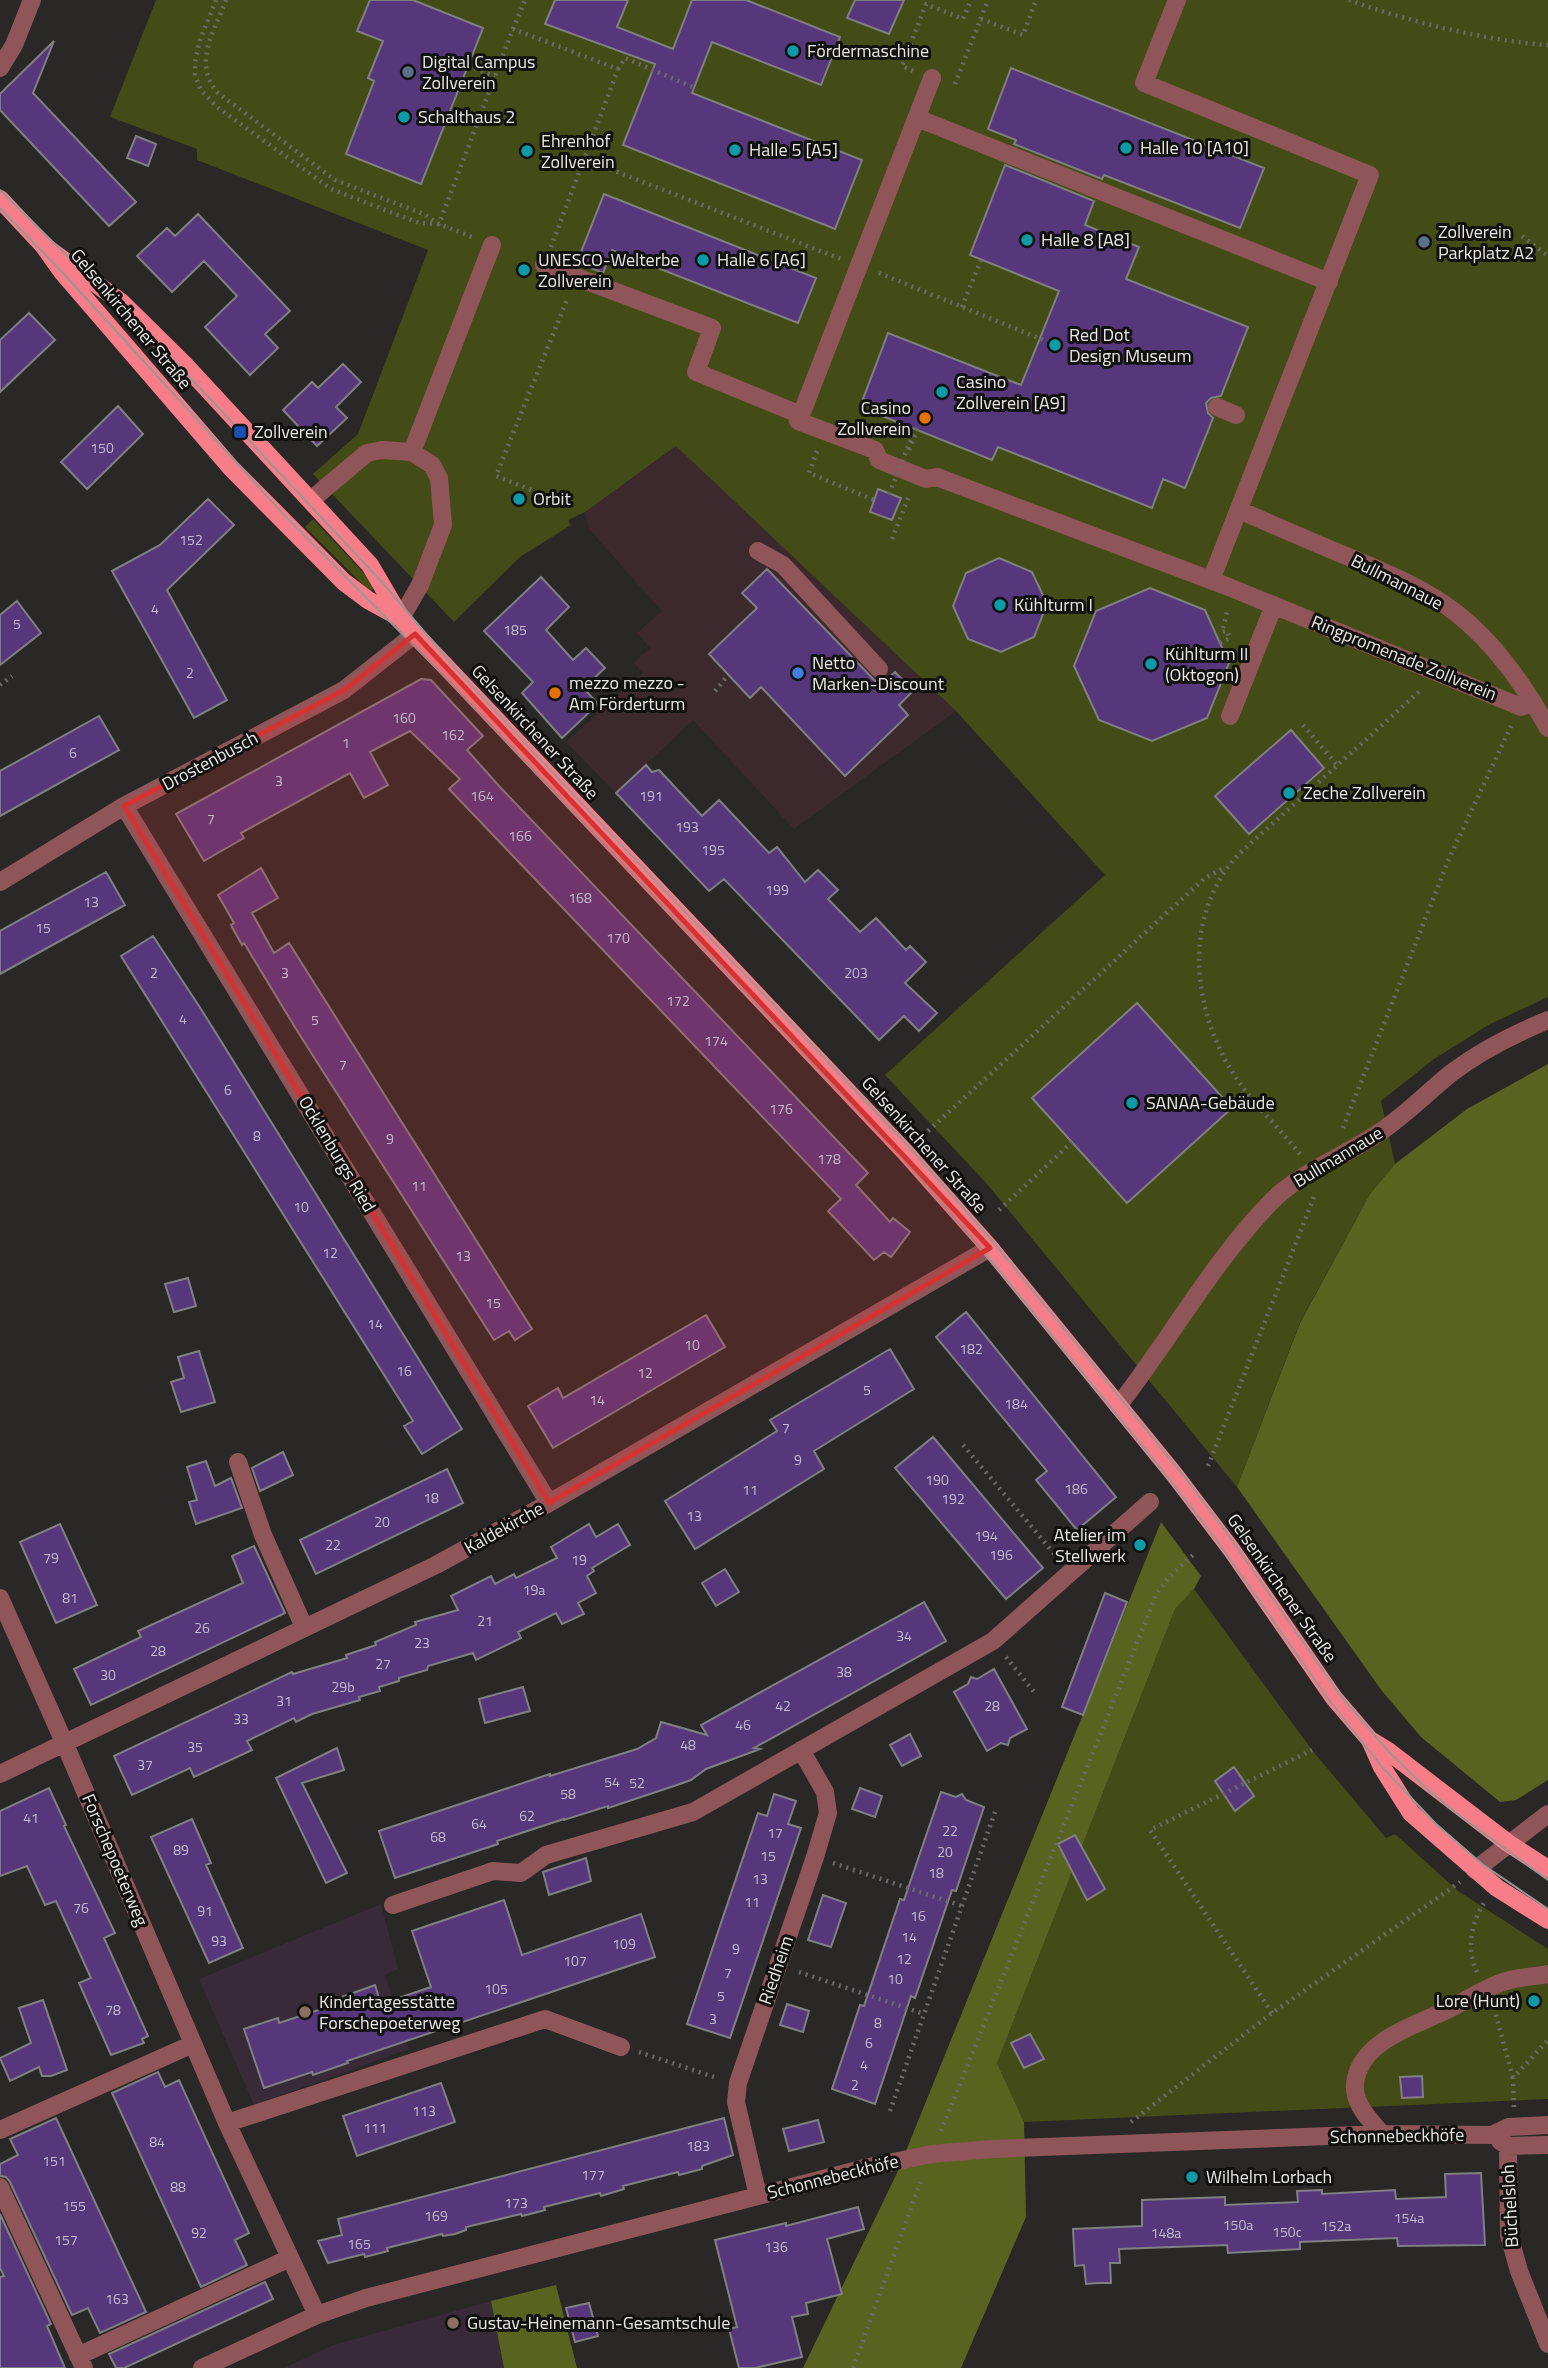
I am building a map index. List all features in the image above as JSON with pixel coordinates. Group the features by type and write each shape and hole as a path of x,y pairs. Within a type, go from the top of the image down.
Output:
{"main road":[{"name":"Gelsenkirchener Straße","path":"0,199 43,245 63,273 231,468 344,582 368,600 401,618"},
{"name":"Gelsenkirchener Straße","path":"43,245 121,302 186,366 370,565 401,618 415,634 905,1152 990,1248 1174,1474 1231,1549 1334,1698 1370,1740 1382,1767 1411,1813 1497,1888 1548,1920"},
{"name":"Gelsenkirchener Straße","path":"1370,1740 1508,1843 1548,1869"}],"street":[{"path":"0,68 14,45 32,0"},
{"path":"1177,0 1144,83 1370,175 1329,282 1267,423 1239,510 1211,580"},
{"path":"544,265 712,328 696,372 801,415 932,78"},
{"path":"917,118 1329,282"},
{"path":"412,452 492,244"},
{"path":"1217,407 1236,415"},
{"name":"Ringpromenade Zollverein","path":"801,415 798,421 875,450 879,460 926,479 937,477 1211,580 1521,706 1533,702"},
{"path":"311,500 367,453 383,450 412,452 432,465 439,478 443,525 420,585 401,618"},
{"name":"Bullmannaue","path":"1239,510 1399,579 1443,604 1502,657 1548,728"},
{"path":"758,551 783,565 879,669"},
{"path":"1230,716 1274,605"},
{"name":"Drostenbusch","path":"0,882 124,806 344,690 415,634"},
{"name":"Ocklenburgs Ried","path":"124,806 549,1503"},
{"name":"Bullmannaue","path":"1118,1406 1214,1273 1267,1206 1290,1186 1383,1130 1471,1059 1548,1020"},
{"name":"Kaldekirche","path":"0,1774 436,1564 549,1503 990,1248"},
{"path":"238,1462 264,1535 304,1627"},
{"path":"393,1905 493,1871 521,1872 546,1855 693,1812 993,1641 1150,1502"},
{"name":"Forschepoeterweg","path":"0,1598 227,2123 317,2315"},
{"name":"Riedheim","path":"758,2196 736,2102 738,2083 828,1813 825,1792 801,1750"},
{"path":"1475,1870 1548,1814"},
{"path":"1382,2134 1364,2113 1356,2096 1356,2077 1362,2063 1372,2052 1408,2028 1503,1982 1548,1974"},
{"path":"227,2123 545,2019 621,2047"},
{"path":"0,2130 193,2044"},
{"name":"Schonnebeckhöfe","path":"202,2368 317,2315 366,2298 877,2165 932,2154 992,2149 1382,2134 1492,2136 1509,2127 1548,2124"},
{"path":"1492,2136 1508,2146 1548,2145"},
{"name":"Büchelsloh","path":"1508,2146 1510,2244 1518,2271 1548,2344"},
{"path":"0,2187 81,2362 290,2258"}],"path":[{"path":"216,0 200,40 195,62 195,76 208,99 276,152 331,189 419,223"},
{"path":"226,0 204,60 207,80 218,93 335,180 424,214 439,224 525,0"},
{"path":"971,0 964,19 926,4 902,66 953,87 988,0"},
{"path":"980,18 1023,35 1036,0"},
{"path":"1349,0 1376,10 1469,32 1548,45"},
{"path":"513,29 618,69"},
{"path":"544,265 618,69 625,58 695,88"},
{"path":"468,66 495,76"},
{"path":"584,159 1046,341"},
{"path":"1522,236 1548,256"},
{"path":"962,307 981,260"},
{"path":"544,495 496,476 560,317"},
{"path":"890,494 917,428 907,456"},
{"path":"814,475 874,500"},
{"path":"892,538 917,475"},
{"path":"1220,643 1230,638 1227,631 1222,632 1228,607"},
{"path":"928,1131 1205,878 1227,866 1440,674"},
{"path":"715,691 729,675"},
{"path":"0,685 12,676"},
{"path":"1208,1466 1322,1167 1448,861 1516,717"},
{"path":"1303,725 1337,765"},
{"path":"1227,866 1211,894 1200,944 1200,986 1208,1017 1218,1042 1243,1087 1322,1167"},
{"path":"999,1210 1072,1142"},
{"path":"964,1445 1070,1572"},
{"path":"853,2368 932,2154 1157,1593 1169,1577 1193,1555"},
{"path":"993,1641 1034,1692"},
{"path":"1272,2014 1150,1830 1312,1751"},
{"path":"890,2111 996,1809"},
{"path":"815,1857 962,1906"},
{"path":"1130,2122 1272,2014 1475,1870"},
{"path":"778,1965 924,2014"},
{"path":"1514,2107 1513,2078 1548,2040"},
{"path":"621,2047 738,2083"}],"highlighted area":[{"path":"415,634 990,1248 549,1503 124,806 344,690"}],"shaded area":[{"path":"676,446 956,711 794,829 693,720 616,793 566,742 643,673 634,663 650,648 637,633 662,611 589,529 585,512"},
{"name":"Kindertagesstätte Forschepoeterweg","path":"381,1904 398,1969 385,1975 409,2049 254,2105 199,1979"},
{"name":"Gustav-Heinemann-Gesamtschule","path":"491,2301 504,2368 284,2368 333,2345"}],"green space":[{"name":"Zeche Zollverein","path":"156,0 1548,0 1548,997 1490,1024 1434,1059 1381,1101 1395,1164 1370,1194 1300,1322 1237,1487 987,1184 885,1075 1105,875 956,711 676,446 585,512 568,520 571,525 520,557 454,622 313,474 358,434 428,250 197,160 197,149 110,117"},
{"path":"313,519 376,586 370,592 305,527"},
{"path":"1548,1064 1548,1780 1516,1800 1500,1802 1421,1737 1382,1691 1237,1487 1300,1323 1370,1194 1395,1164 1467,1109"},
{"path":"1161,1522 1201,1576 1194,1589 1175,1609 997,2063 1024,2122 1026,2217 961,2368 803,2368 897,2173"},
{"path":"1194,1589 1312,1750 1386,1838 1395,1834 1458,1891 1548,1949 1548,2099 1024,2122 997,2063 1175,1609"},
{"path":"556,2285 577,2368 504,2368 491,2301"}],"building":[{"name":"Schalthaus 2","path":"370,0 413,0 483,28 421,184 346,154 374,81 368,78 383,41 357,31"},
{"path":"555,0 628,0 617,27 673,49 692,0 746,0 840,37 821,85 712,42 692,93 862,160 835,229 623,145 655,64 545,24"},
{"path":"855,0 904,0 889,34 847,18"},
{"path":"54,41 33,93 136,202 109,226 0,110 0,94"},
{"name":"Halle 10 [A10]","path":"1011,68 1264,168 1240,228 1104,175 1102,179 1014,144 1016,140 988,129"},
{"path":"136,136 156,144 148,166 127,158"},
{"path":"1005,165 1094,201 1085,225 1139,247 1126,279 1248,327 1221,396 1211,398 1206,403 1208,413 1213,418 1185,488 1163,479 1152,508 998,447 992,460 882,416 886,407 863,399 888,333 1021,385 1059,291 970,255"},
{"name":"Halle 6 [A6]","path":"604,194 816,278 798,323 612,250 603,273 577,262"},
{"path":"198,214 290,311 265,334 278,348 250,375 205,327 237,296 204,261 172,292 137,256 167,228 175,236"},
{"path":"29,313 55,340 0,392 0,340"},
{"path":"343,364 361,382 336,407 347,418 317,446 283,410 312,382 318,388"},
{"path":"118,406 143,434 87,489 61,462"},
{"path":"878,489 901,498 892,520 870,512"},
{"path":"208,499 234,525 167,590 227,700 194,718 112,571 160,545"},
{"name":"Kühlturm I","path":"999,558 1032,572 1047,604 1034,637 1001,652 968,639 953,606 966,573"},
{"name":"Netto Marken-Discount","path":"767,569 880,686 895,672 913,691 899,705 908,715 845,776 761,687 750,698 709,654 757,608 742,593"},
{"path":"541,577 569,607 546,630 573,660 586,648 605,668 589,683 592,687 587,692 598,704 562,738 522,693 533,682 484,631"},
{"name":"Kühlturm II (Oktogon)","path":"1150,588 1205,610 1229,663 1207,718 1152,741 1099,720 1074,666 1096,611"},
{"path":"17,601 41,633 0,665 0,615"},
{"path":"421,679 431,680 483,736 467,750 500,787 868,1173 856,1185 890,1222 893,1218 910,1232 891,1257 884,1252 874,1260 828,1211 841,1199 449,789 460,779 410,731 370,752 388,785 364,798 350,773 241,833 244,838 204,861 176,814"},
{"path":"99,716 119,750 0,816 0,771"},
{"path":"1291,730 1324,768 1249,834 1215,796"},
{"path":"646,765 652,772 659,770 702,816 719,800 769,853 777,847 805,882 818,870 838,890 828,899 860,932 876,918 906,950 910,946 926,962 905,983 937,1013 919,1031 904,1016 879,1040 724,879 709,891 616,793"},
{"path":"261,868 278,898 252,913 274,953 289,943 532,1329 515,1340 509,1331 494,1340 231,925 234,923 218,895"},
{"path":"106,872 125,905 0,974 0,931"},
{"path":"153,936 462,1429 422,1454 404,1426 413,1421 121,956"},
{"name":"SANAA-Gebäude","path":"1137,1003 1232,1108 1127,1203 1032,1098"},
{"path":"188,1278 196,1306 174,1312 165,1284"},
{"path":"966,1312 1116,1497 1077,1530 1036,1480 1047,1471 936,1337"},
{"path":"706,1315 725,1347 553,1448 528,1406 558,1388 563,1398"},
{"path":"890,1349 914,1389 814,1451 824,1469 695,1549 665,1501 777,1431 770,1420"},
{"path":"199,1351 215,1402 181,1412 171,1382 184,1378 178,1357"},
{"path":"933,1437 1043,1568 1006,1599 895,1468"},
{"path":"283,1452 293,1475 260,1491 252,1468"},
{"path":"206,1461 215,1486 231,1478 242,1508 196,1524 189,1502 197,1500 187,1467"},
{"path":"447,1469 463,1503 316,1574 300,1540"},
{"path":"60,1524 97,1605 56,1623 20,1542"},
{"path":"589,1524 596,1537 618,1524 630,1545 592,1568 594,1571 587,1576 596,1593 578,1603 584,1614 562,1624 556,1613 518,1632 521,1638 476,1660 473,1653 428,1666 427,1670 399,1678 399,1681 379,1687 380,1691 359,1697 360,1700 312,1714 296,1722 294,1718 247,1741 252,1750 194,1777 190,1768 132,1795 114,1756 292,1672 293,1674 347,1658 346,1655 376,1645 375,1642 416,1625 415,1622 458,1610 451,1596 491,1576 495,1584 514,1574 516,1578 557,1558 551,1547"},
{"path":"254,1546 285,1613 91,1705 74,1669 141,1637 138,1631 243,1583 232,1556"},
{"path":"725,1569 739,1592 716,1606 702,1583"},
{"path":"1105,1593 1127,1602 1083,1715 1062,1707"},
{"path":"924,1602 946,1641 754,1748 760,1749 706,1769 691,1780 497,1841 498,1844 395,1878 379,1831 550,1774 637,1749 656,1738 661,1722 707,1735 701,1725"},
{"path":"994,1669 1027,1729 1010,1738 1008,1745 1001,1743 987,1751 954,1692 968,1684 971,1677 977,1679"},
{"path":"523,1687 530,1711 485,1723 479,1699"},
{"path":"910,1734 921,1756 902,1766 890,1745"},
{"path":"337,1748 344,1770 302,1783 347,1873 326,1883 276,1778"},
{"path":"1234,1767 1254,1796 1235,1811 1215,1781"},
{"path":"49,1788 115,1933 104,1938 148,2036 142,2039 144,2043 111,2055 79,1983 91,1978 56,1901 45,1905 27,1866 0,1876 0,1811"},
{"path":"860,1788 882,1796 875,1817 852,1809"},
{"path":"941,1792 956,1797 962,1794 966,1800 984,1807 956,1891 952,1890 915,1998 911,1996 875,2104 832,2089 860,2005 864,2006 900,1899 904,1900"},
{"path":"774,1794 796,1801 788,1824 801,1828 730,2038 687,2024 758,1813 767,1816"},
{"path":"192,1819 211,1863 206,1865 243,1948 209,1963 151,1837"},
{"path":"1075,1835 1105,1889 1087,1900 1058,1844"},
{"path":"586,1858 591,1881 549,1895 543,1872"},
{"path":"823,1895 846,1903 831,1947 808,1940"},
{"path":"504,1900 522,1955 641,1914 655,1957 347,2061 348,2063 313,2075 312,2072 264,2088 244,2029 278,2018 279,2023 343,2002 342,1997 375,1985 381,2004 431,1987 412,1931"},
{"path":"43,2000 67,2070 51,2076 42,2076 39,2067 10,2081 0,2058 31,2043 19,2008"},
{"path":"787,2004 809,2011 803,2032 780,2025"},
{"path":"1030,2034 1044,2059 1024,2068 1011,2043"},
{"path":"158,2072 165,2087 179,2080 249,2233 235,2240 247,2265 201,2287 112,2093"},
{"path":"1422,2076 1423,2097 1402,2098 1400,2077"},
{"path":"441,2083 455,2122 357,2156 343,2116"},
{"path":"56,2118 146,2312 100,2333 88,2308 72,2315 10,2182 6,2177 0,2176 0,2164 18,2155 10,2139"},
{"path":"724,2118 733,2155 702,2166 702,2169 679,2175 678,2172 623,2186 624,2189 601,2196 600,2193 544,2207 545,2210 534,2213 466,2227 466,2230 455,2234 442,2234 387,2248 388,2251 365,2257 364,2254 328,2263 318,2241 342,2235 338,2219"},
{"path":"818,2120 824,2142 789,2151 783,2129"},
{"path":"1481,2173 1485,2245 1398,2246 1397,2238 1300,2242 1300,2249 1228,2253 1227,2245 1119,2249 1120,2263 1110,2263 1111,2283 1086,2284 1084,2265 1075,2266 1073,2229 1142,2226 1142,2200 1225,2197 1225,2205 1298,2202 1297,2191 1322,2190 1322,2194 1395,2190 1396,2199 1446,2197 1445,2174"},
{"path":"858,2207 864,2229 827,2239 842,2294 806,2303 808,2314 792,2317 802,2357 755,2368 739,2368 729,2329 737,2327 715,2240 786,2223 786,2226"},
{"path":"0,2214 51,2324 47,2326 65,2368 0,2368 0,2277 4,2276 0,2268"},
{"path":"265,2282 273,2299 124,2368 116,2368 109,2354"},
{"path":"589,2303 598,2336 575,2342 566,2308"}],"tram line":[{"path":"0,190 182,369 382,582 455,668 911,1149 993,1242 1183,1475 1339,1694 1388,1751 1459,1815 1548,1880"},
{"path":"0,208 287,518 445,677 900,1155 984,1252 1163,1471 1216,1539 1329,1700 1382,1767 1436,1824 1482,1864 1548,1909"}],"place":[{"name":"Fördermaschine","path":"793,51"},
{"name":"Digital Campus Zollverein","path":"408,72"},
{"name":"Schalthaus 2","path":"404,117"},
{"name":"Halle 10 [A10]","path":"1126,148"},
{"name":"Halle 5 [A5]","path":"735,150"},
{"name":"Ehrenhof Zollverein","path":"527,151"},
{"name":"Halle 8 [A8]","path":"1027,240"},
{"name":"Zollverein Parkplatz A2","path":"1424,242"},
{"name":"Halle 6 [A6]","path":"703,260"},
{"name":"UNESCO-Welterbe Zollverein","path":"524,270"},
{"name":"Red Dot Design Museum","path":"1055,345"},
{"name":"Casino Zollverein [A9]","path":"942,392"},
{"name":"Casino Zollverein","path":"925,418"},
{"name":"Zollverein","path":"240,432"},
{"name":"Orbit","path":"519,499"},
{"name":"Kühlturm I","path":"1000,605"},
{"name":"Kühlturm II (Oktogon)","path":"1151,664"},
{"name":"Netto Marken-Discount","path":"798,673"},
{"name":"mezzo mezzo - Am Förderturm","path":"555,693"},
{"name":"Zeche Zollverein","path":"1289,793"},
{"name":"SANAA-Gebäude","path":"1132,1103"},
{"name":"Atelier im Stellwerk","path":"1140,1545"},
{"name":"Lore (Hunt)","path":"1534,2001"},
{"name":"Kindertagesstätte Forschepoeterweg","path":"305,2012"},
{"name":"Wilhelm Lorbach","path":"1192,2177"},
{"name":"Gustav-Heinemann-Gesamtschule","path":"453,2323"}]}
